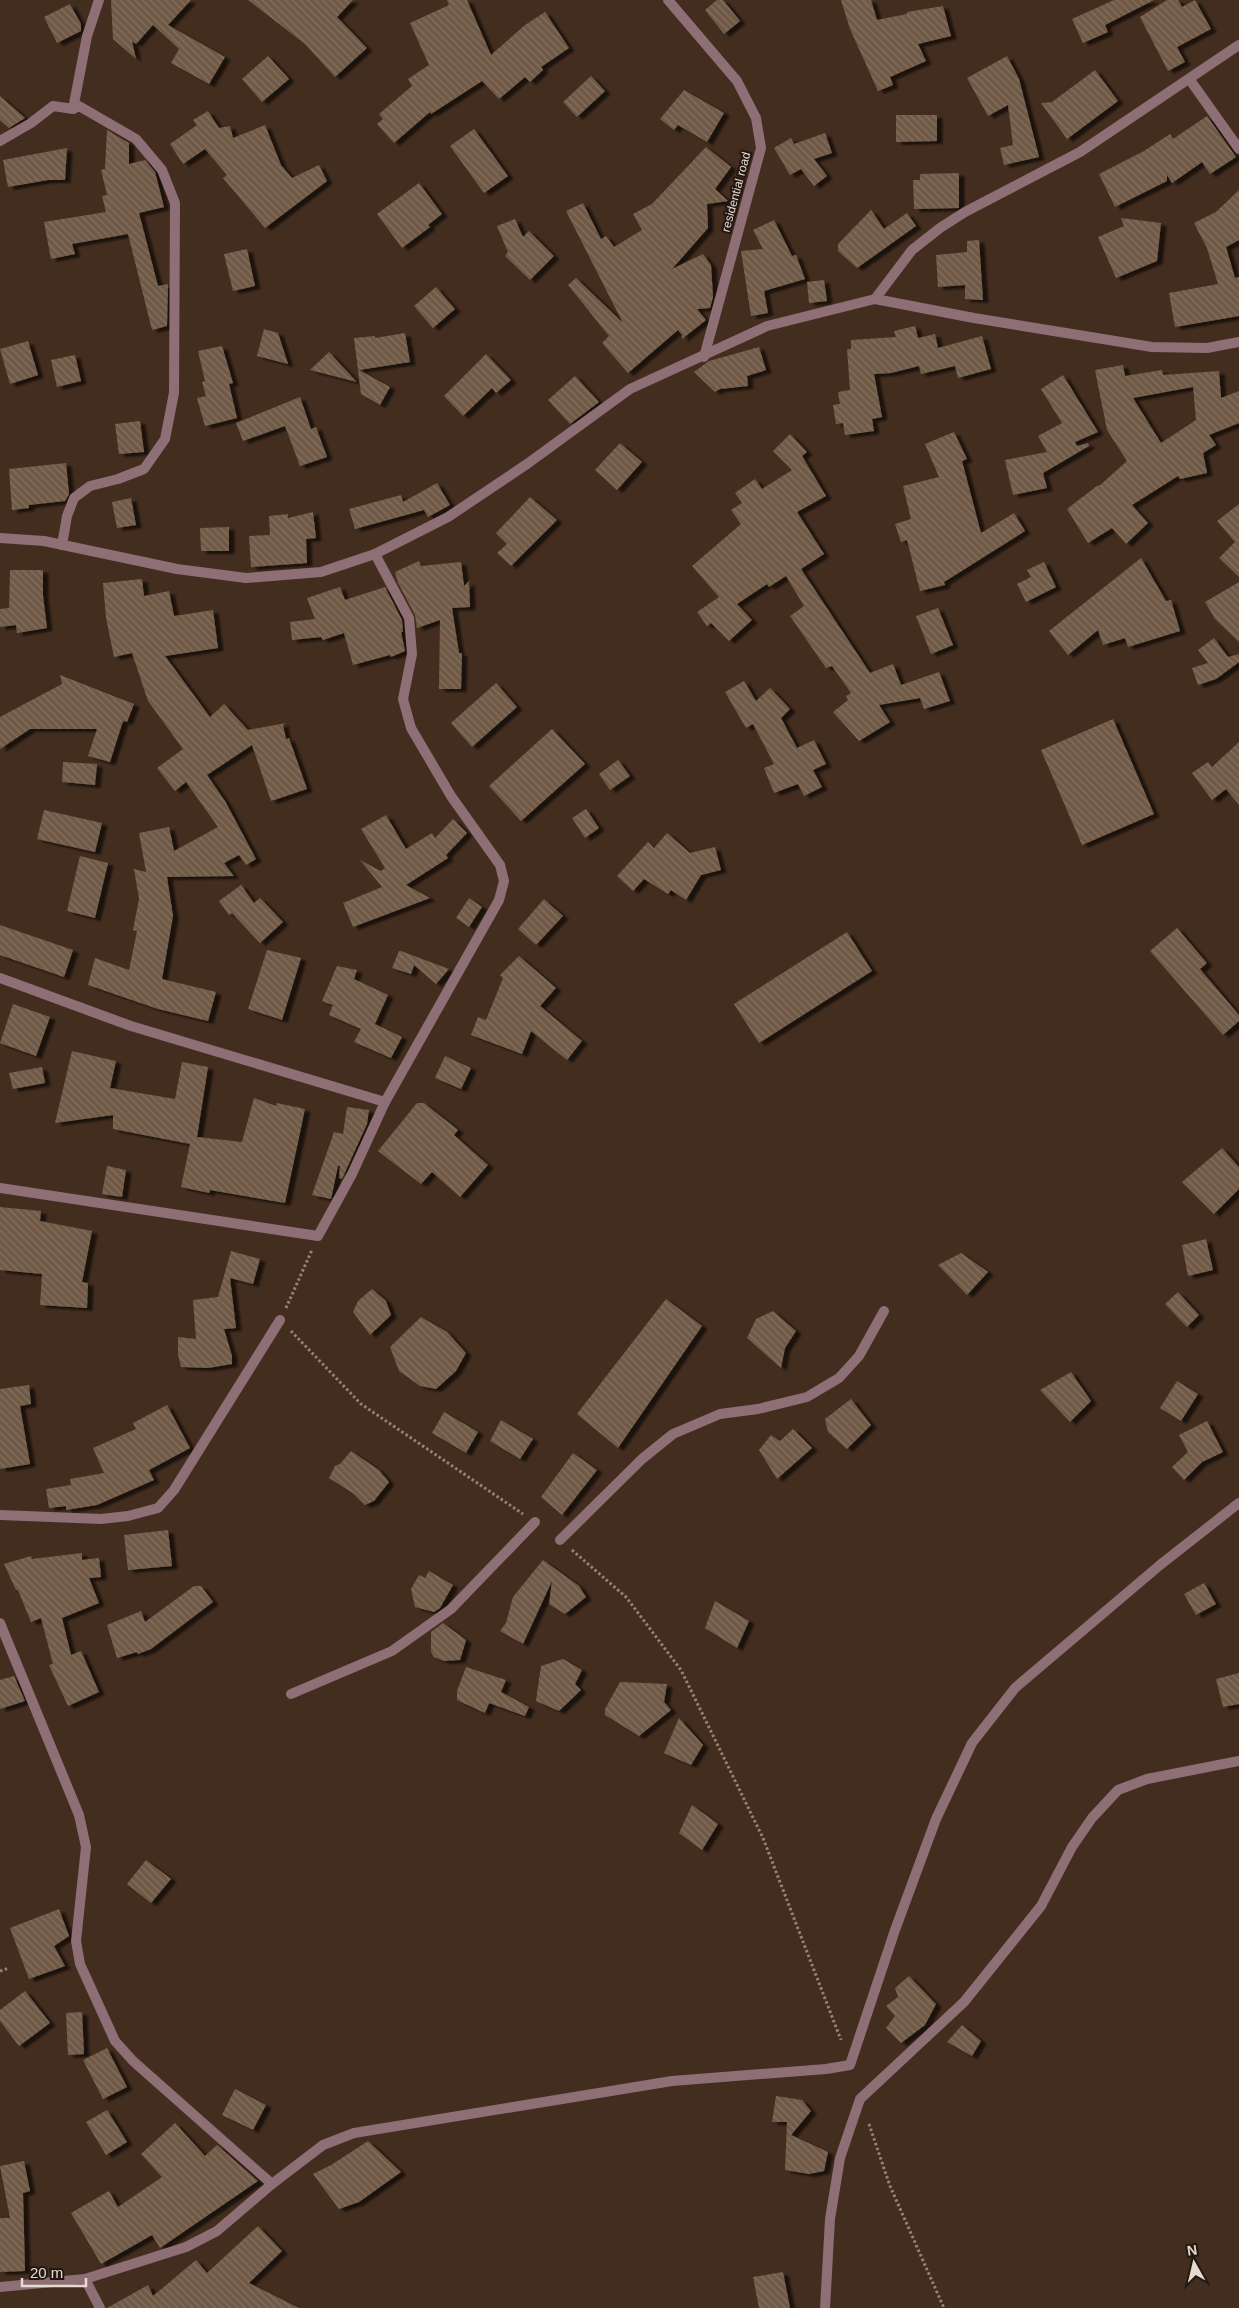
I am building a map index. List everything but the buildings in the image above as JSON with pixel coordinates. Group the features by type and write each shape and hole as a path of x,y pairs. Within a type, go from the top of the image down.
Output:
{"street":[{"path":"73,109 87,36 99,0"},
{"name":"residential road","path":"668,0 737,81 756,118 761,148 704,357"},
{"path":"875,299 912,250 940,228 965,212 1080,152 1190,80 1239,45"},
{"path":"1190,80 1239,149"},
{"path":"0,141 31,124 53,106 73,109 80,106 136,138 162,170 175,203 174,393 164,439 144,469 118,479 90,486 74,498 67,516 62,545"},
{"path":"0,538 44,541 177,570 246,578 320,572 375,554 448,517 527,464 630,389 704,357 767,326 875,299 974,318 1152,347 1207,348 1239,342"},
{"path":"0,1188 318,1236 352,1174 385,1102 498,900 504,881 500,865 451,796 411,728 404,699 412,654 409,618 375,554"},
{"path":"0,978 131,1026 385,1102"},
{"path":"560,1540 642,1459 673,1434 720,1414 758,1409 807,1398 839,1378 859,1356 884,1310"},
{"path":"0,1515 101,1519 128,1516 158,1508 174,1490 280,1320"},
{"path":"0,2287 84,2279 186,2247 217,2231 272,2184 323,2145 354,2133 672,2081 826,2069 850,2065 895,1930 936,1819 972,1743 1015,1688 1131,1589 1239,1503"},
{"path":"291,1694 392,1651 451,1609 535,1522"},
{"path":"0,1622 79,1815 86,1847 76,1941 80,1964 115,2040 133,2061 272,2184"},
{"path":"824,2308 830,2219 840,2158 860,2098 964,2002 1041,1906 1077,1840 1092,1818 1118,1790 1147,1779 1239,1761"},
{"path":"84,2279 100,2308"}],"path":[{"path":"318,1236 280,1320 361,1404 535,1522"},
{"path":"560,1540 626,1597 681,1670 763,1838 850,2065"},
{"path":"0,1971 9,1968"},
{"path":"860,2098 890,2186 944,2308"}]}
